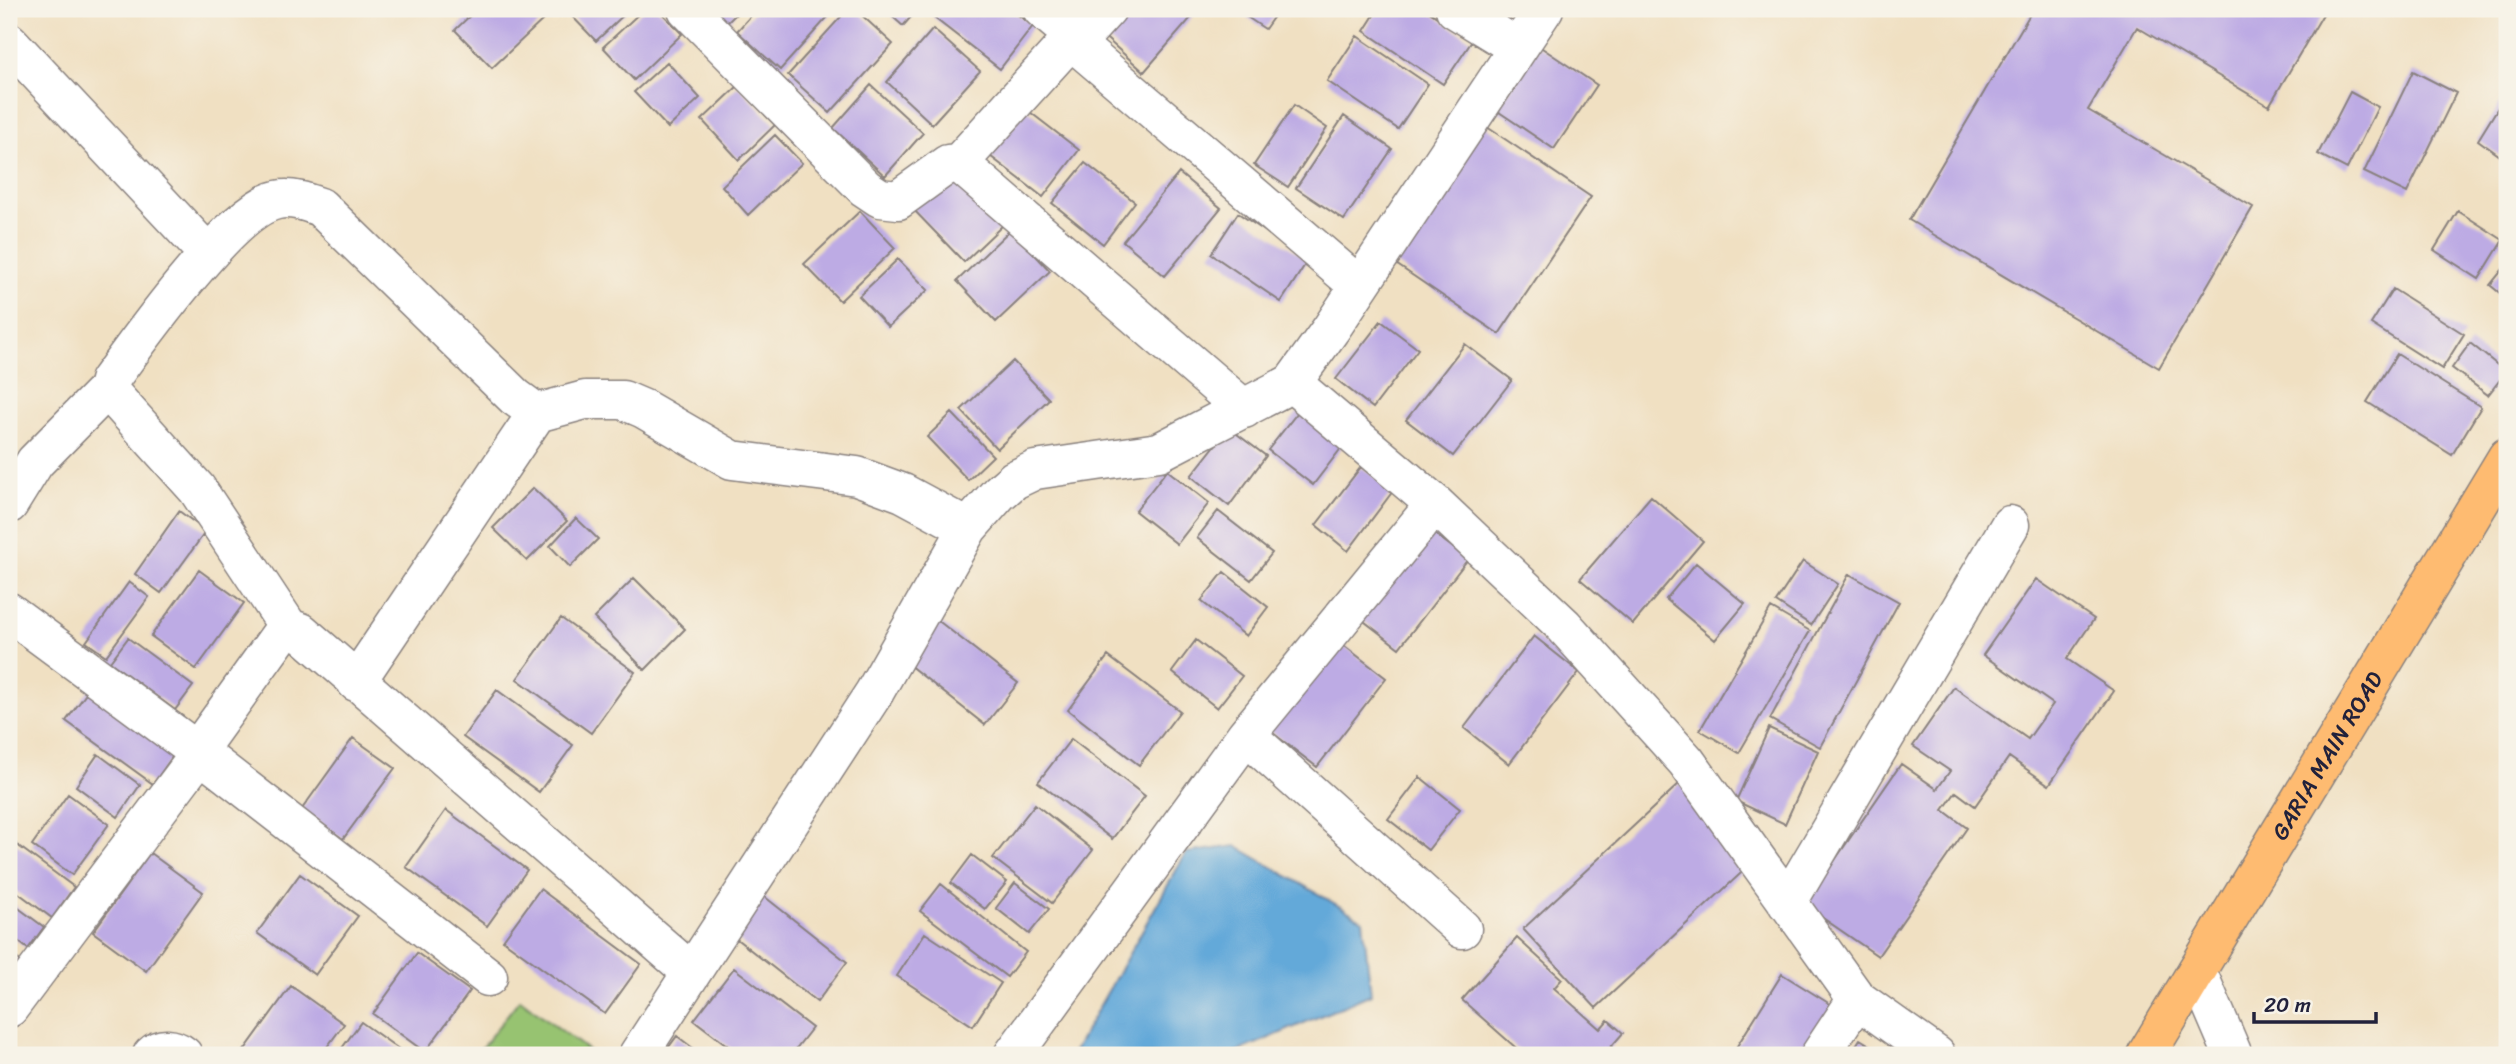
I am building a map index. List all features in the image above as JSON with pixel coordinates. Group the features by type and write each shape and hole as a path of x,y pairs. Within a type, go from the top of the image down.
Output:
{"main road":[{"name":"GARIA MAIN ROAD","path":"2146,1055 2507,457"}],"street":[{"path":"687,9 865,188 880,198 898,200 948,164 959,163 1072,38 1086,32 1107,9"},
{"path":"1042,9 1359,286"},
{"path":"1455,9 1517,47"},
{"path":"638,1055 690,971 874,693 968,528 1014,480 1035,470 1159,452 1292,383 1544,9"},
{"path":"9,42 208,254"},
{"path":"959,163 1244,409"},
{"path":"9,504 35,462 107,389 109,381 145,332 208,254 261,207 277,200 303,200 320,207 515,397 537,413"},
{"path":"1292,383 1435,504 1564,626 1686,761 1857,999 1936,1055"},
{"path":"107,389 197,489 289,628 301,632 690,971"},
{"path":"356,682 537,413 585,400 623,400 732,460 857,476 903,493 968,528"},
{"path":"1013,1055 1246,735 1435,504"},
{"path":"1787,903 2010,525"},
{"path":"9,612 197,751 488,977"},
{"path":"9,1008 196,759 197,751 279,634 289,628"},
{"path":"1246,735 1462,929"},
{"path":"2197,971 2233,1055"},
{"path":"1820,1055 1857,999"},
{"path":"152,1055 163,1049 172,1049 183,1055"}],"green space":[{"path":"520,999 594,1055 476,1055"}],"water":[{"path":"1236,846 1363,920 1371,994 1230,1055 1072,1055 1186,853"}],"building":[{"path":"477,9 536,9 545,18 492,68 455,30"},
{"path":"565,9 630,9 596,41"},
{"path":"644,9 658,9 682,34 634,80 603,47"},
{"path":"696,9 731,9 736,14 718,32"},
{"path":"757,9 835,9 780,70 737,31"},
{"path":"848,9 855,9 893,44 830,113 788,75"},
{"path":"884,9 918,9 903,26"},
{"path":"939,9 1010,9 1033,26 1000,69 933,17"},
{"path":"1120,9 1197,11 1144,72 1099,32"},
{"path":"1235,9 1279,9 1265,29"},
{"path":"1378,9 1425,9 1472,41 1443,84 1364,31"},
{"path":"2033,9 2326,9 2269,106 2137,27 2088,110 2253,207 2159,368 1909,220"},
{"path":"933,29 980,71 932,124 887,82"},
{"path":"1357,36 1428,84 1398,129 1327,81"},
{"path":"1539,46 1597,85 1554,149 1496,110"},
{"path":"667,62 700,98 668,128 634,92"},
{"path":"2413,71 2456,93 2407,193 2364,172"},
{"path":"871,85 923,133 885,176 833,128"},
{"path":"738,86 775,125 739,160 702,120"},
{"path":"2350,92 2378,107 2347,169 2318,154"},
{"path":"2507,93 2507,161 2478,140"},
{"path":"1294,105 1327,128 1288,187 1254,165"},
{"path":"1026,109 1079,150 1043,197 990,156"},
{"path":"1344,116 1392,149 1344,220 1296,188"},
{"path":"1484,125 1591,197 1499,334 1393,262"},
{"path":"775,135 802,163 748,215 722,186"},
{"path":"1085,163 1135,202 1103,244 1052,203"},
{"path":"951,171 1003,225 964,262 912,208"},
{"path":"1179,173 1221,208 1165,276 1123,241"},
{"path":"860,211 895,248 840,301 804,264"},
{"path":"2458,211 2503,240 2479,279 2434,250"},
{"path":"1238,213 1308,260 1281,302 1211,254"},
{"path":"1011,229 1050,271 996,322 957,281"},
{"path":"898,259 928,290 888,327 859,296"},
{"path":"2507,264 2507,299 2490,285"},
{"path":"2393,289 2464,334 2442,369 2371,324"},
{"path":"1381,321 1418,349 1373,408 1336,379"},
{"path":"2470,343 2506,372 2488,395 2452,368"},
{"path":"1465,344 1512,380 1453,456 1406,420"},
{"path":"2397,354 2481,407 2452,455 2367,402"},
{"path":"1013,361 1049,399 997,449 961,410"},
{"path":"1298,412 1342,447 1313,485 1268,450"},
{"path":"952,413 993,456 968,480 927,437"},
{"path":"1229,428 1266,456 1229,506 1191,476"},
{"path":"1361,467 1393,491 1348,551 1316,525"},
{"path":"1167,470 1209,503 1177,544 1135,511"},
{"path":"533,488 567,521 527,561 493,528"},
{"path":"1651,496 1703,541 1633,624 1580,579"},
{"path":"179,511 206,531 161,593 135,574"},
{"path":"1218,511 1272,553 1251,580 1197,538"},
{"path":"576,518 598,539 570,567 550,546"},
{"path":"1424,526 1468,559 1399,648 1356,615"},
{"path":"1803,561 1838,584 1811,625 1776,602"},
{"path":"1696,563 1745,604 1715,640 1666,599"},
{"path":"199,570 244,603 196,669 151,636"},
{"path":"1224,572 1268,607 1246,636 1201,601"},
{"path":"1849,574 1899,602 1820,747 1770,719"},
{"path":"634,578 685,629 645,670 594,618"},
{"path":"2036,579 2094,619 2067,659 2114,691 2049,785 2009,757 1975,806 1956,792 1943,810 1967,828 1878,956 1804,905 1901,764 1937,789 1950,771 1913,746 1954,687 2028,739 2053,704 1983,655"},
{"path":"129,582 149,597 106,656 86,642"},
{"path":"1771,608 1810,631 1739,753 1700,730"},
{"path":"561,618 635,672 591,733 517,679"},
{"path":"936,619 1018,683 985,725 904,661"},
{"path":"1534,636 1579,672 1509,764 1464,728"},
{"path":"1333,637 1386,678 1317,767 1265,727"},
{"path":"128,638 193,686 175,710 110,662"},
{"path":"1196,640 1242,676 1217,708 1172,672"},
{"path":"1108,656 1180,711 1139,765 1068,710"},
{"path":"91,687 177,750 153,784 66,721"},
{"path":"497,690 573,745 539,792 463,737"},
{"path":"1769,728 1818,751 1785,824 1736,801"},
{"path":"353,738 395,768 343,839 302,809"},
{"path":"1071,739 1145,796 1112,839 1038,782"},
{"path":"98,754 140,785 118,817 76,786"},
{"path":"1420,777 1460,809 1428,850 1388,819"},
{"path":"1680,783 1753,862 1596,1008 1523,929"},
{"path":"68,794 109,824 72,875 32,845"},
{"path":"1035,804 1093,850 1052,903 993,858"},
{"path":"446,810 527,870 487,926 406,867"},
{"path":"9,839 74,887 52,918 9,886"},
{"path":"150,853 203,892 146,971 93,932"},
{"path":"972,855 1007,882 985,909 951,883"},
{"path":"300,874 358,916 315,975 257,933"},
{"path":"1015,883 1049,909 1029,934 996,908"},
{"path":"941,884 1026,952 1007,977 920,911"},
{"path":"540,889 641,964 605,1014 503,940"},
{"path":"760,893 847,962 817,1002 729,933"},
{"path":"9,901 44,927 28,949 9,934"},
{"path":"925,933 1001,983 973,1026 897,976"},
{"path":"1517,938 1562,979 1554,988 1600,1029 1608,1020 1623,1033 1604,1055 1524,1055 1462,1000"},
{"path":"9,953 20,961 9,976"},
{"path":"417,953 470,991 425,1052 373,1014"},
{"path":"734,968 812,1028 791,1055 740,1055 694,1020"},
{"path":"1782,974 1838,1009 1809,1055 1741,1055 1734,1051"},
{"path":"291,986 344,1024 321,1055 241,1055"},
{"path":"361,1022 407,1055 337,1055"},
{"path":"677,1036 702,1055 663,1055"},
{"path":"1860,1039 1886,1055 1850,1055"}]}
